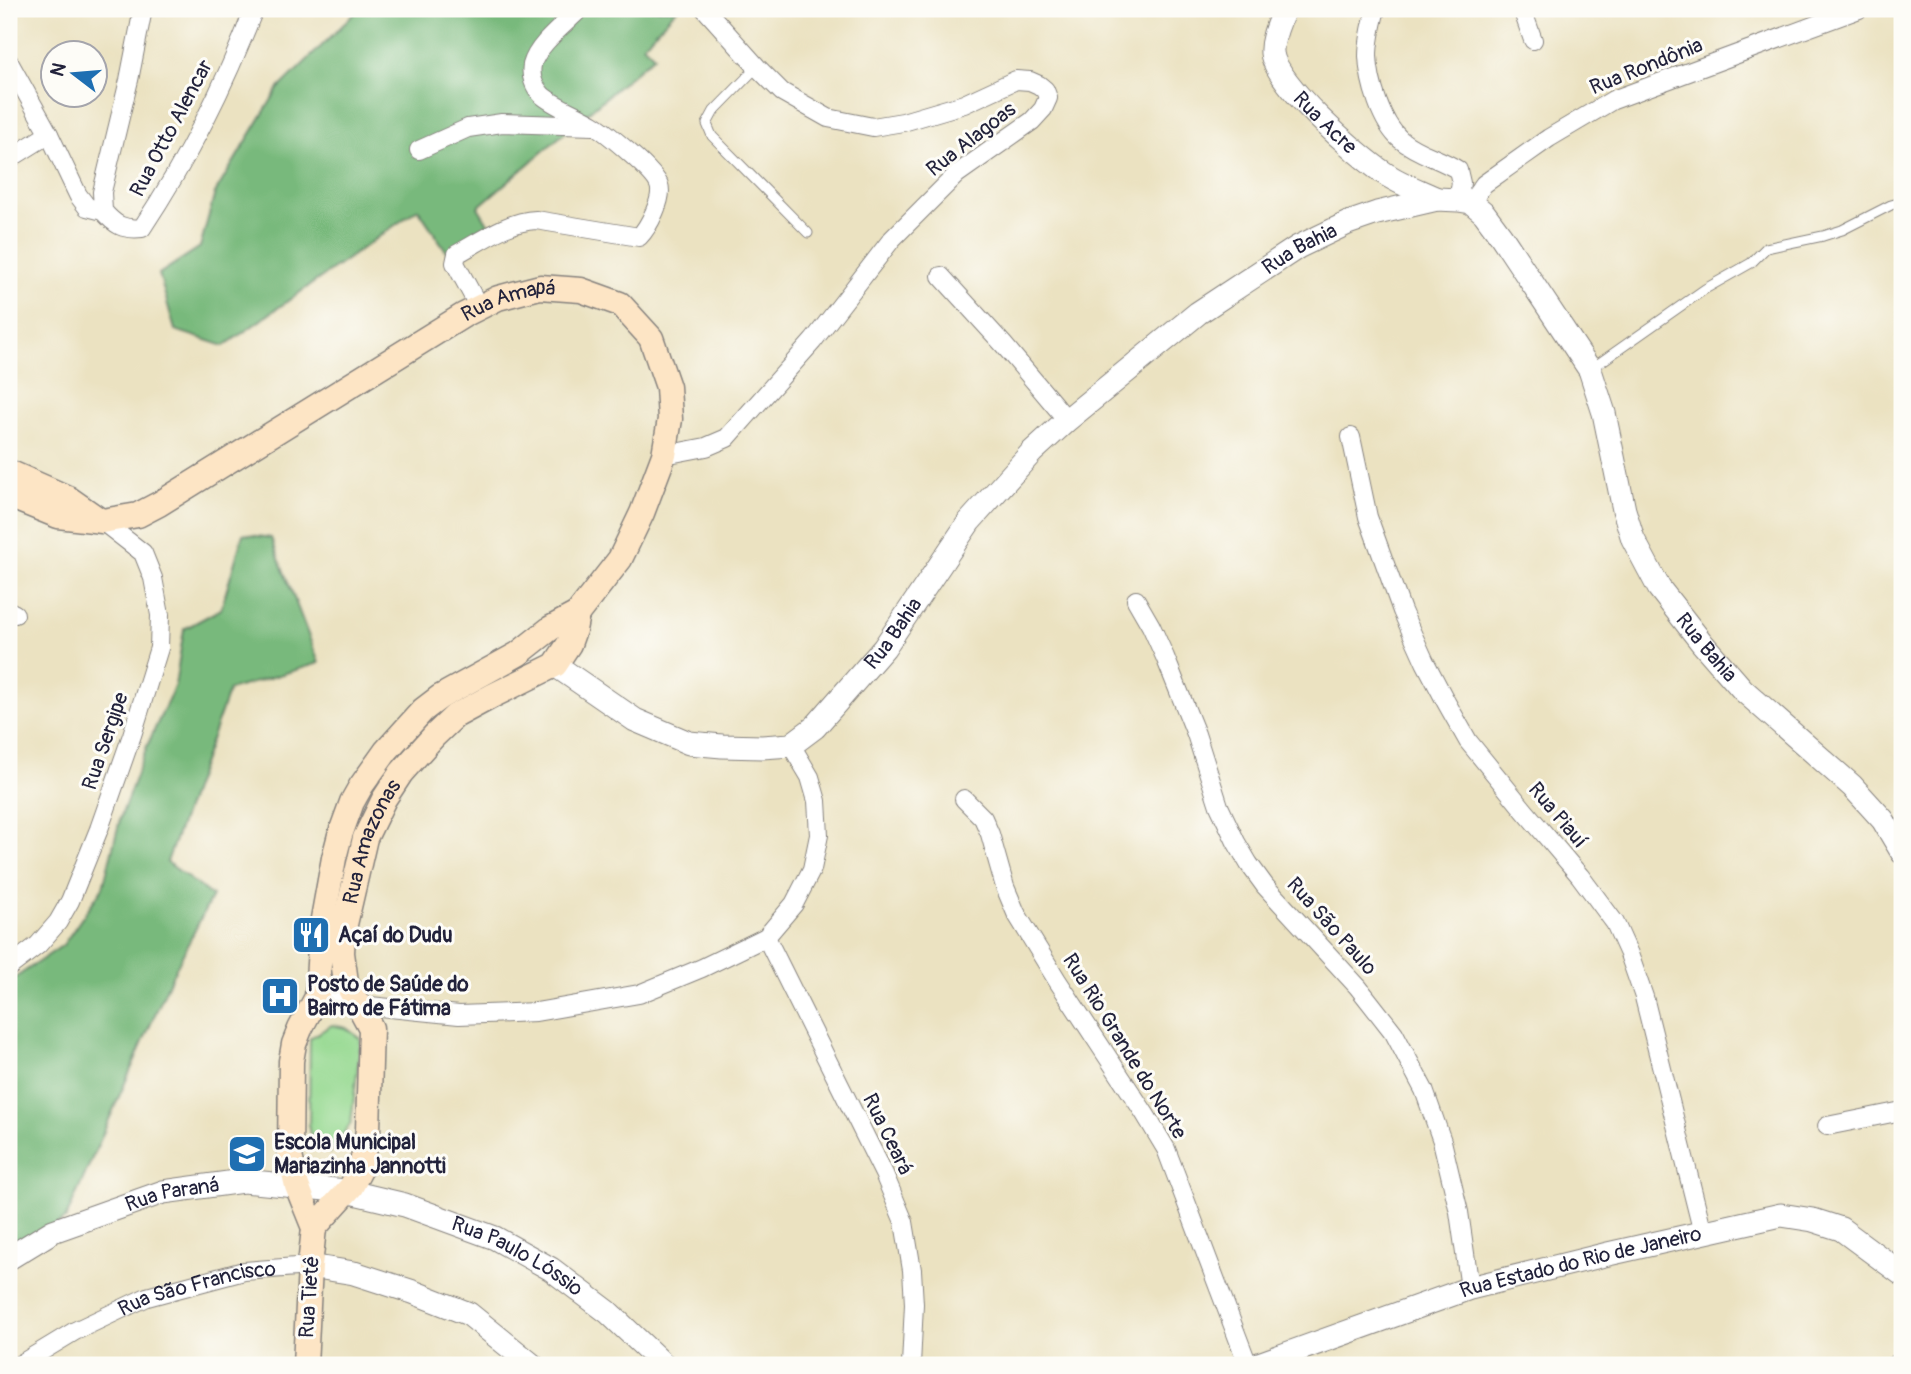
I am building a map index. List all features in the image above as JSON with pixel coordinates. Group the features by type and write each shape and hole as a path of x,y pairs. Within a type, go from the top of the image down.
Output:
{"main road":[{"name":"Rua Amapá","path":"9,496 58,516 102,522 138,515 464,315 498,298 540,287 581,290 620,304 651,338 668,387 670,419 664,455 642,513 620,559 577,614 551,628 518,654"},
{"path":"9,472 68,498 102,522"},
{"name":"Rua Amapá","path":"555,665 569,644 577,614"},
{"path":"518,654 531,678 555,665"},
{"name":"Rua Amazonas","path":"297,1186 290,1156 291,1061 294,1044 317,998 332,932 365,838 384,799 447,707 518,654"},
{"name":"Rua Amazonas","path":"346,1191 359,1171 368,1130 371,1028 346,982 342,953 332,932 340,835 361,786 386,751 424,710 492,695 531,678"},
{"path":"361,786 384,799"},
{"name":"Rua Tietê","path":"297,1186 314,1228 305,1365"},
{"name":"Rua Tietê","path":"314,1228 346,1191"}],"street":[{"name":"Rua Otto Alencar","path":"143,9 102,192 103,211 112,221 128,229 142,229 183,163 254,9"},
{"path":"480,307 455,262 457,254 527,220 639,237 645,231 661,196 659,183 649,171 596,126 542,96 533,81 532,67 538,51 580,9"},
{"name":"Rua Alagoas","path":"664,455 706,447 727,438 813,341 892,239 957,174 1032,121 1043,109 1048,98 1039,85 1016,80 964,104 903,122 873,127 828,118 782,92 705,9"},
{"name":"Rua Acre","path":"1285,9 1274,34 1272,55 1281,75 1309,108 1385,174 1455,200"},
{"path":"1376,9 1370,29 1368,57 1372,80 1387,125 1420,152 1444,161 1458,170 1461,183 1455,200"},
{"path":"1522,9 1533,40"},
{"name":"Rua Rondônia","path":"1455,200 1484,184 1549,138 1613,100 1859,9"},
{"path":"9,62 50,134 78,195 87,207 103,211"},
{"path":"419,149 468,128 502,122 596,126"},
{"path":"9,159 50,134"},
{"name":"Rua Bahia","path":"791,745 815,727 884,648 969,522 1032,452 1066,420 1198,313 1298,247 1348,223 1377,214 1455,200 1484,214 1590,370 1604,413 1624,510 1633,539 1659,588 1743,690 1852,786 1882,820 1902,852"},
{"path":"941,276 1003,344 1066,420"},
{"name":"Rua Piauí","path":"1351,437 1368,517 1402,611 1424,662 1468,741 1580,876 1615,923 1629,954 1644,997 1703,1233"},
{"name":"Rua Sergipe","path":"9,967 38,945 58,922 70,901 120,769 159,648 160,615 153,578 143,553 102,522"},
{"name":"Rua São Paulo","path":"1136,600 1165,657 1196,734 1219,806 1236,842 1265,886 1358,987 1394,1033 1424,1090 1441,1142 1458,1212 1470,1288"},
{"path":"317,998 459,1015 537,1012 639,994 766,937 794,904 812,869 819,835 817,801 810,777 791,745 735,747 689,743 635,720 555,665"},
{"name":"Rua Rio Grande do Norte","path":"964,799 983,818 1016,913 1166,1149 1248,1365"},
{"name":"Rua Ceará","path":"766,937 884,1174 904,1223 912,1270 914,1304 911,1365"},
{"path":"1827,1126 1902,1111"},
{"name":"Rua Paraná","path":"9,1258 52,1231 163,1192 243,1181 346,1191"},
{"name":"Rua Paulo Lóssio","path":"346,1191 405,1205 495,1238 551,1269 608,1312 664,1365"},
{"name":"Rua Estado do Rio de Janeiro","path":"1256,1365 1470,1288 1781,1216 1813,1220 1841,1229 1902,1274"},
{"name":"Rua São Francisco","path":"19,1364 75,1331 146,1297 244,1271 310,1266 354,1273 414,1292 469,1314 532,1365"},
{"path":"1895,1365 1902,1362"}],"lane":[{"path":"757,67 714,111 708,124 712,136 808,233"},
{"path":"1590,370 1695,296 1751,263 1766,248 1842,230 1902,202"}],"green space":[{"path":"359,9 677,9 643,45 654,56 478,207 495,235 451,258 418,209 224,346 175,330 159,274 200,247 215,193 278,89"},
{"path":"243,534 271,538 319,663 229,690 167,862 212,896 170,980 66,1218 9,1260 9,982 63,945 103,887 120,819 147,746 175,685 184,629 221,609"},
{"path":"332,1025 346,1028 361,1039 351,1123 329,1153 309,1132 310,1038"}],"place":[{"name":"Açaí do Dudu","path":"311,935"},
{"name":"Posto de Saúde do Bairro de Fátima","path":"280,996"},
{"name":"Escola Municipal Mariazinha Jannotti","path":"247,1154"}]}
